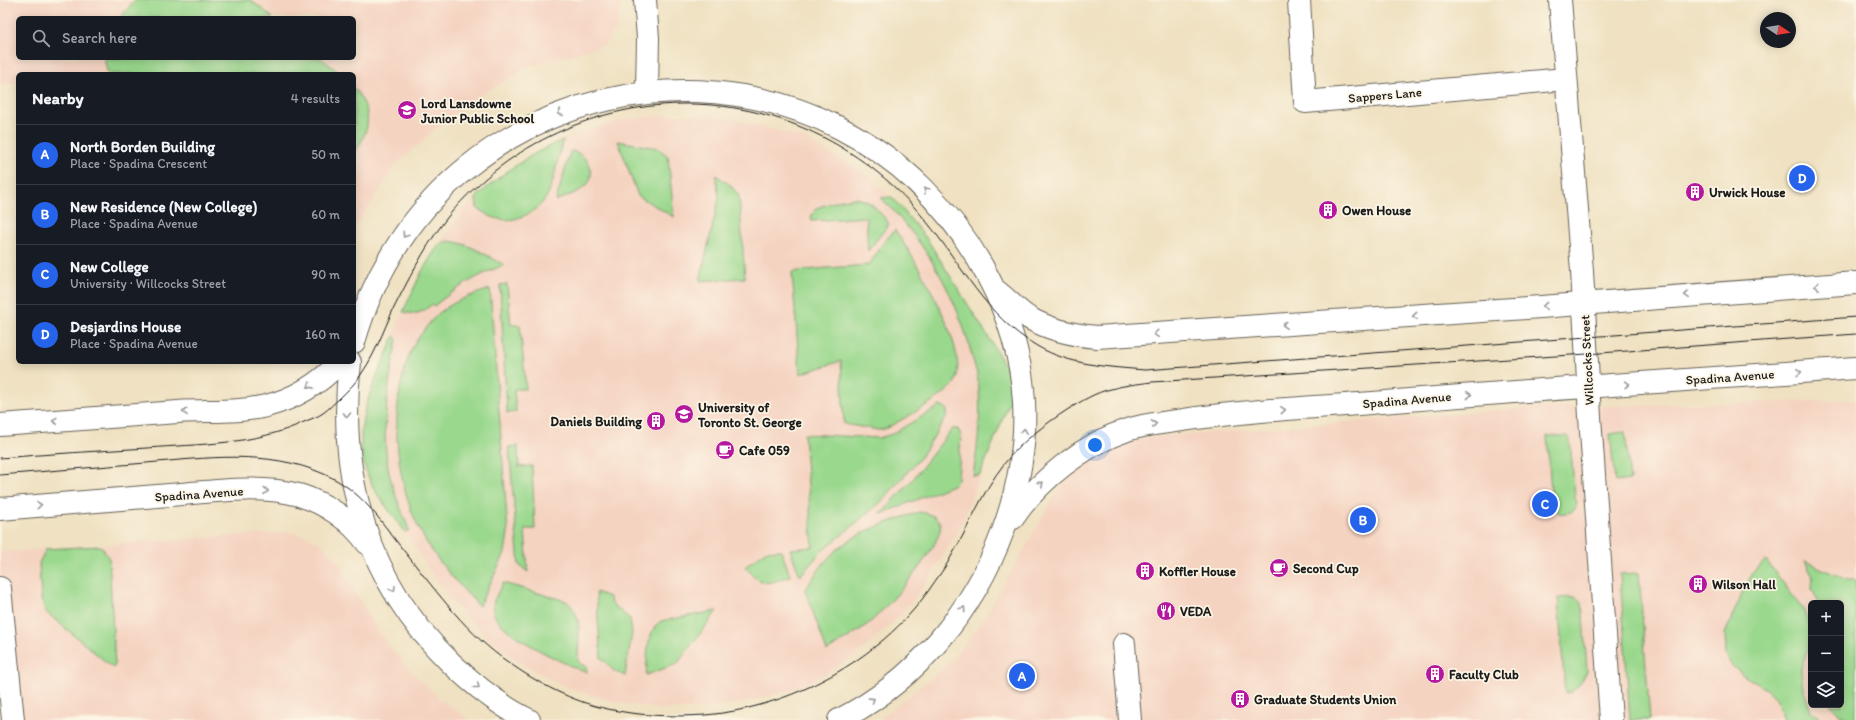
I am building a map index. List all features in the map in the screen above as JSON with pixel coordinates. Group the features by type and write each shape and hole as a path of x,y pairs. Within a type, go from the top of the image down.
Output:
{"main road":[{"path":"644,0 648,38 647,91"},
{"name":"Sappers Lane","path":"1299,0 1305,102 1566,79"},
{"name":"Willcocks Street","path":"1560,0 1583,303 1611,720"},
{"path":"356,336 366,305 384,268 402,239 431,201 461,172 493,147 529,126 566,110 606,98 647,91 686,89 725,91 763,98 800,109 836,125 870,144 902,167 930,194 955,223 968,242 995,290 1011,329 1020,362 1024,397 1025,416 1019,478 1001,537 984,575 963,610 938,642 910,671 878,696 839,720"},
{"path":"995,290 1028,318 1051,328 1077,336 1097,337 1856,283"},
{"path":"0,425 181,412 244,410 266,406 289,398 309,388 332,371 338,364"},
{"path":"350,364 347,390 348,453 361,517 375,554 392,588 412,620 436,649 463,676 493,699 529,720"},
{"name":"Spadina Avenue","path":"1001,537 1032,492 1091,446 1126,430 1214,415 1544,389 1856,368"},
{"name":"Spadina Avenue","path":"0,509 226,491 278,491 298,495 318,502 334,512 350,524 364,538 375,554"},
{"path":"0,588 13,720"},
{"path":"1124,644 1130,720"}],"shaded area":[{"name":"Lord Lansdowne Junior Public School","path":"0,0 620,0 620,12 616,28 605,45 528,67 476,98 444,121 395,166 356,226 356,72 16,72 16,83 0,84"},
{"name":"University of Toronto St. George","path":"660,115 696,115 733,119 804,138 867,175 892,198 927,239 992,343 1010,375 1010,401 961,525 930,577 914,599 890,625 861,651 827,673 790,691 743,703 699,709 662,709 625,704 589,695 553,681 521,663 491,641 464,615 440,586 405,532 382,503 371,484 364,463 361,441 362,417 369,394 403,312 422,271 439,244 466,208 492,182 522,161 554,143 588,130 623,120"},
{"path":"1856,400 1856,720 878,720 942,670 967,642 982,622 1057,492 1075,471 1105,452 1123,444 1151,437 1530,408"},
{"path":"290,532 306,536 319,543 336,558 367,613 387,644 410,670 440,699 469,720 0,720 0,552"}],"green space":[{"path":"135,0 251,0 271,16 122,16"},
{"path":"104,60 324,60 338,72 108,72"},
{"path":"356,91 364,105 368,120 360,145 356,151"},
{"path":"563,140 555,174 548,194 540,206 520,217 506,220 487,215 477,208 476,197 496,180 539,151"},
{"path":"618,141 658,148 668,156 674,217 638,196"},
{"path":"572,151 578,153 587,162 590,167 590,179 582,189 556,201 570,152"},
{"path":"716,175 730,185 739,196 745,278 700,281 719,198"},
{"path":"892,197 927,239 992,343 1010,375 1012,383 1010,401 980,475 973,476 979,428 980,404 978,380 966,334 958,312 938,271 912,233 881,198"},
{"path":"855,198 866,201 875,207 889,224 868,251 866,217 812,221 811,217 816,208 841,200"},
{"path":"895,230 915,261 938,304 955,348 958,367 955,382 944,394 885,429 878,430 844,424 841,361 800,374 792,272 869,265 883,243"},
{"path":"449,241 464,244 504,265 468,282 434,306 432,304 419,312 403,312 422,271 439,244"},
{"path":"507,284 511,325 520,325 526,389 514,389 516,412 507,413 500,285"},
{"path":"490,289 508,533 505,553 479,606 438,560 416,522 401,475 397,424 398,399 403,375 410,353 417,340 432,320 444,309 466,297"},
{"path":"394,336 397,339 388,393 385,428 387,463 397,500 409,530 405,532 383,503 372,485 364,465 361,446 365,409 378,373"},
{"path":"940,406 947,409 947,416 921,457 880,503 821,552 800,576 790,549 813,547 804,434 879,438 892,434"},
{"path":"952,429 958,429 961,435 958,480 953,485 881,514 913,479"},
{"path":"1625,432 1630,480 1615,482 1610,434"},
{"path":"1547,436 1568,436 1570,441 1576,508 1571,512 1560,514 1552,506"},
{"path":"518,446 519,467 532,466 535,529 525,529 528,572 519,565 509,447"},
{"path":"919,512 934,516 940,523 940,532 934,545 912,576 876,617 863,628 827,651 805,590 821,567 840,547 868,530"},
{"path":"101,546 109,558 115,666 113,668 45,611 41,598 39,563 46,549"},
{"path":"781,550 790,576 775,581 765,582 757,578 745,567 765,551"},
{"path":"1766,560 1804,611 1808,622 1808,648 1801,669 1803,688 1808,702 1808,708 1810,708 1811,711 1822,720 1783,720 1776,698 1768,690 1743,675 1731,665 1726,655 1725,634 1744,589 1754,571"},
{"path":"1805,561 1847,580 1856,580 1856,720 1842,716 1833,708 1844,708 1844,600 1818,600 1812,589 1813,577"},
{"path":"1639,573 1650,720 1630,720 1620,574"},
{"path":"503,583 566,601 572,606 578,620 579,628 578,661 582,665 586,666 587,673 549,656 520,639 507,630 498,621 493,612 493,604"},
{"path":"596,592 609,597 612,604 630,619 632,633 625,676 614,671 601,658"},
{"path":"1575,597 1582,602 1587,671 1580,684 1572,692 1565,693 1558,598"},
{"path":"717,611 677,664 646,675 648,646 652,632 661,621"}],"tram line":[{"path":"0,458 227,442 286,430 319,416 339,399 360,377 373,355 394,307 429,244 442,224 473,189 499,167 528,148 558,132 589,120 622,111 656,106 690,104 724,106 758,113 790,123 821,136 851,153 878,173 903,196 926,221 988,305 1002,320 1037,346 1062,357 1089,364 1145,370 1856,317"},
{"path":"0,475 191,459 236,457 281,461 302,466 338,481 361,499 381,520 454,613 480,640 519,670 556,691 595,706 632,713 656,715 705,715 737,710 769,702 800,691 830,676 859,658 885,638 909,615 929,590 947,564 989,486 1004,464 1018,448 1033,434 1058,416 1088,398 1105,390 1152,382 1587,354 1856,334"}],"place":[{"name":"Lord Lansdowne Junior Public School","path":"407,110"},
{"name":"Desjardins House","path":"1802,178"},
{"name":"Urwick House","path":"1695,192"},
{"name":"Owen House","path":"1328,210"},
{"name":"University of Toronto St. George","path":"684,414"},
{"name":"Daniels Building","path":"656,421"},
{"name":"Cafe 059","path":"725,450"},
{"name":"New College","path":"1545,504"},
{"name":"New Residence (New College)","path":"1363,520"},
{"name":"Second Cup","path":"1279,568"},
{"name":"Koffler House","path":"1145,571"},
{"name":"Wilson Hall","path":"1698,584"},
{"name":"VEDA","path":"1166,611"},
{"name":"Faculty Club","path":"1435,674"},
{"name":"North Borden Building","path":"1022,676"},
{"name":"Graduate Students Union","path":"1240,699"}]}
